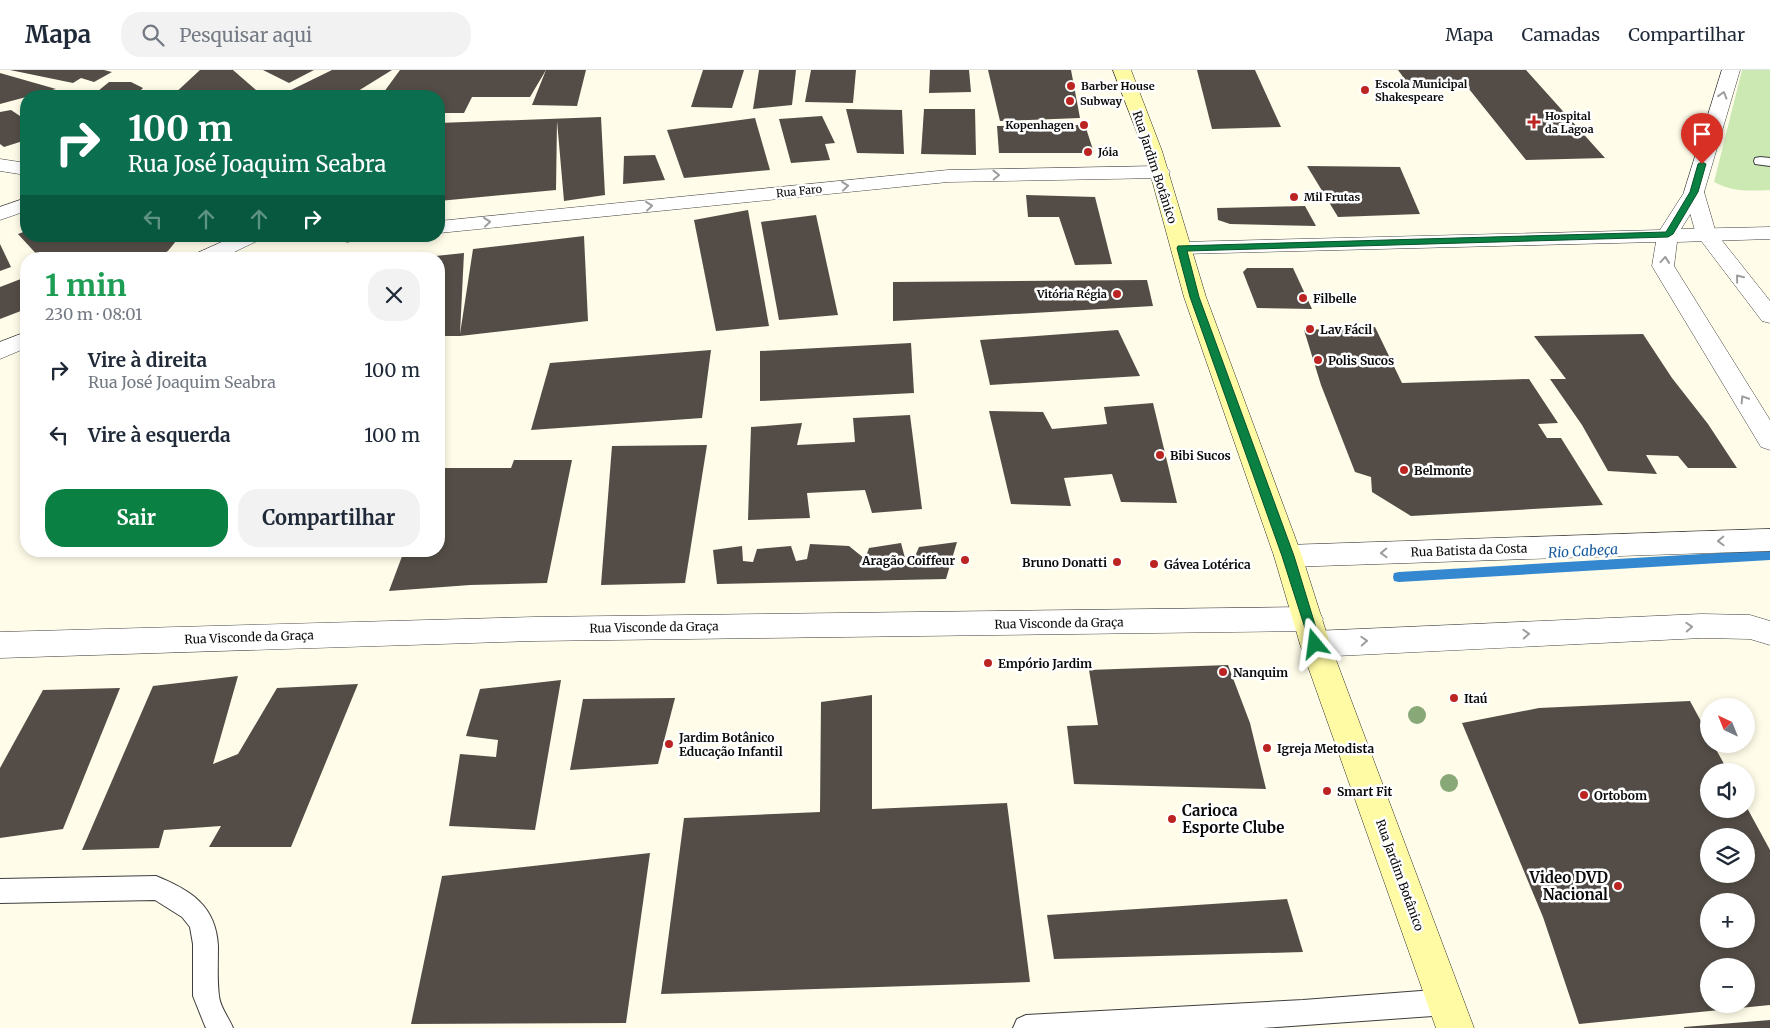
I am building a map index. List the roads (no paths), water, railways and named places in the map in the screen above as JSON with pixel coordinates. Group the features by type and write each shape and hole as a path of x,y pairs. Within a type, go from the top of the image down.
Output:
{"main road":[{"name":"Rua Jardim Botânico","path":"1122,70 1160,172 1195,297 1288,556 1312,632 1451,1015"}],"street":[{"path":"1731,70 1694,192 1668,234 1663,266 1770,440"},
{"path":"0,165 20,168"},
{"name":"Rua Faro","path":"445,226 948,176 1160,172"},
{"path":"1694,192 1706,234 1770,316"},
{"path":"0,214 20,206"},
{"path":"1182,248 1770,232"},
{"path":"217,252 239,242"},
{"path":"0,350 20,342"},
{"name":"Rua Batista da Costa","path":"1288,556 1770,540"},
{"path":"1312,632 1702,626 1750,627 1770,633"},
{"name":"Rua Visconde da Graça","path":"0,645 534,629 1312,632"}],"lane":[{"path":"0,891 156,888 178,897 197,912 206,938 206,998 220,1028"},
{"path":"1026,1028 1302,1013 1451,1015"}],"waterway":[{"name":"Rio Cabeça","path":"1399,577 1770,555"}],"place":[{"name":"Barber House","path":"1071,86"},
{"name":"Escola Municipal Shakespeare","path":"1365,90"},
{"name":"Subway","path":"1070,101"},
{"name":"Hospital da Lagoa","path":"1534,122"},
{"name":"Kopenhagen","path":"1084,125"},
{"name":"Jóia","path":"1088,152"},
{"name":"Mil Frutas","path":"1294,197"},
{"name":"Vitória Régia","path":"1117,294"},
{"name":"Filbelle","path":"1303,298"},
{"name":"Lav Fácil","path":"1310,329"},
{"name":"Polis Sucos","path":"1318,360"},
{"name":"Bibi Sucos","path":"1160,455"},
{"name":"Belmonte","path":"1404,470"},
{"name":"Aragão Coiffeur","path":"965,560"},
{"name":"Bruno Donatti","path":"1117,562"},
{"name":"Gávea Lotérica","path":"1154,564"},
{"name":"Empório Jardim","path":"988,663"},
{"name":"Nanquim","path":"1223,672"},
{"name":"Itaú","path":"1454,698"},
{"name":"Jardim Botânico Educação Infantil","path":"669,744"},
{"name":"Igreja Metodista","path":"1267,748"},
{"name":"Smart Fit","path":"1327,791"},
{"name":"Ortobom","path":"1584,795"},
{"name":"Carioca Esporte Clube","path":"1172,819"},
{"name":"Video DVD Nacional","path":"1618,886"}]}
